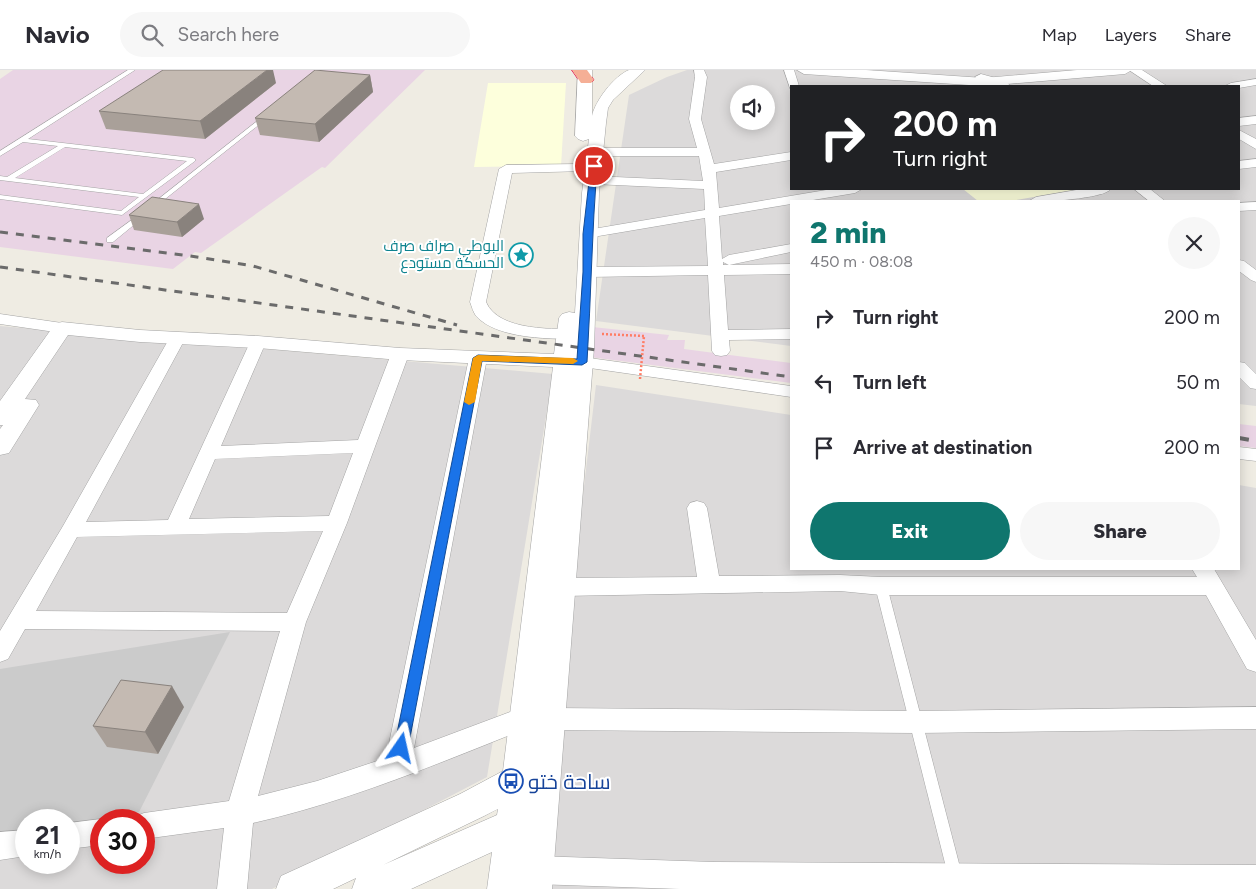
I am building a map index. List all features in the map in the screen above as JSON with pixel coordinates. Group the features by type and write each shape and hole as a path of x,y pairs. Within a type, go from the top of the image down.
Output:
{"street":[{"path":"586,334 589,167 601,106 611,92 638,70"},
{"path":"699,70 701,77 695,118 709,169 720,343 790,334"},
{"path":"789,70 794,85"},
{"path":"804,70 992,83 1125,70"},
{"path":"863,70 913,72 992,83 1007,76 1061,70"},
{"path":"1134,70 1159,85"},
{"path":"505,889 527,820 573,361 586,334 589,167 583,73"},
{"path":"1238,85 1256,82"},
{"path":"1240,122 1256,120"},
{"path":"1240,135 1256,145"},
{"path":"586,334 536,332 509,326 485,315 481,311 478,302 506,170 589,167 704,152"},
{"path":"709,169 790,156"},
{"path":"1240,165 1256,163"},
{"path":"589,167 710,185"},
{"path":"811,200 842,196 853,190"},
{"path":"1042,200 1098,190"},
{"path":"1137,194 1155,200"},
{"path":"588,234 711,213 790,203"},
{"path":"1240,206 1256,206"},
{"path":"714,266 790,248"},
{"path":"1240,262 1256,258"},
{"path":"1240,263 1256,277"},
{"path":"588,272 714,266 790,269"},
{"path":"1240,277 1256,289"},
{"path":"0,318 69,329 177,339 258,342 400,354 573,361 790,392"},
{"path":"0,446 9,408 69,329"},
{"path":"0,652 71,530 177,339"},
{"path":"175,527 258,342"},
{"path":"232,889 240,812 294,622 337,523 400,354"},
{"path":"397,767 478,358"},
{"path":"538,718 561,587 573,361"},
{"path":"1240,369 1256,384"},
{"path":"208,453 366,446"},
{"path":"1240,452 1256,455"},
{"path":"697,508 709,585"},
{"path":"71,530 337,523"},
{"path":"561,587 709,585 839,576 881,586 1208,578 1256,662"},
{"path":"20,620 294,622"},
{"path":"155,824 240,812 285,803 397,767 538,718 916,722 1256,718"},
{"path":"294,889 532,773"},
{"path":"527,820 535,880 715,882 956,877 1126,883 1251,882"},
{"path":"370,889 527,820"},
{"path":"0,846 15,844"}],"lane":[{"path":"0,154 132,70"},
{"path":"110,240 271,113"},
{"path":"0,197 122,213 194,160 23,140"},
{"path":"0,184 64,145"},
{"path":"0,178 145,196"},
{"path":"881,586 956,877"}],"path":[{"path":"586,334 644,336 640,379"}],"shaded area":[{"path":"13,70 425,70 325,168 322,167 201,253 195,252 173,269 0,247 0,79"},
{"path":"687,70 1256,70 1256,406 1240,404 1240,200 790,200 790,346 596,321 629,95 667,77"},
{"path":"488,83 566,83 561,166 474,167"},
{"path":"964,190 1075,190 1016,200 977,200"},
{"path":"0,326 553,374 487,777 272,889 0,889"},
{"path":"592,327 669,335 667,340 685,340 684,349 790,363 790,383 590,357"},
{"path":"596,385 790,415 790,570 1240,570 1240,485 1256,488 1256,889 541,889 545,816"},
{"path":"1240,424 1256,426 1256,448 1240,446"},
{"path":"230,632 141,809 90,809 90,820 80,822 80,809 15,809 15,834 0,836 0,669"}],"building":[{"path":"163,70 267,70 200,121 99,111"},
{"path":"315,70 370,75 315,124 255,118"},
{"path":"152,197 199,204 177,222 129,215"},
{"path":"121,680 172,686 145,732 93,726"}],"railway":[{"path":"0,232 190,256 253,266 457,325"},
{"path":"0,267 790,377"},
{"path":"1240,438 1256,441"}],"slow traffic":[{"path":"469,402 478,358 573,361"}],"place":[{"name":"البوطي صراف صرف الحسكة مستودع","path":"521,255"},
{"name":"ساحة ختو","path":"511,781"}],"route":[{"path":"401,748 478,358 582,362 588,272 588,234 594,166"}]}
